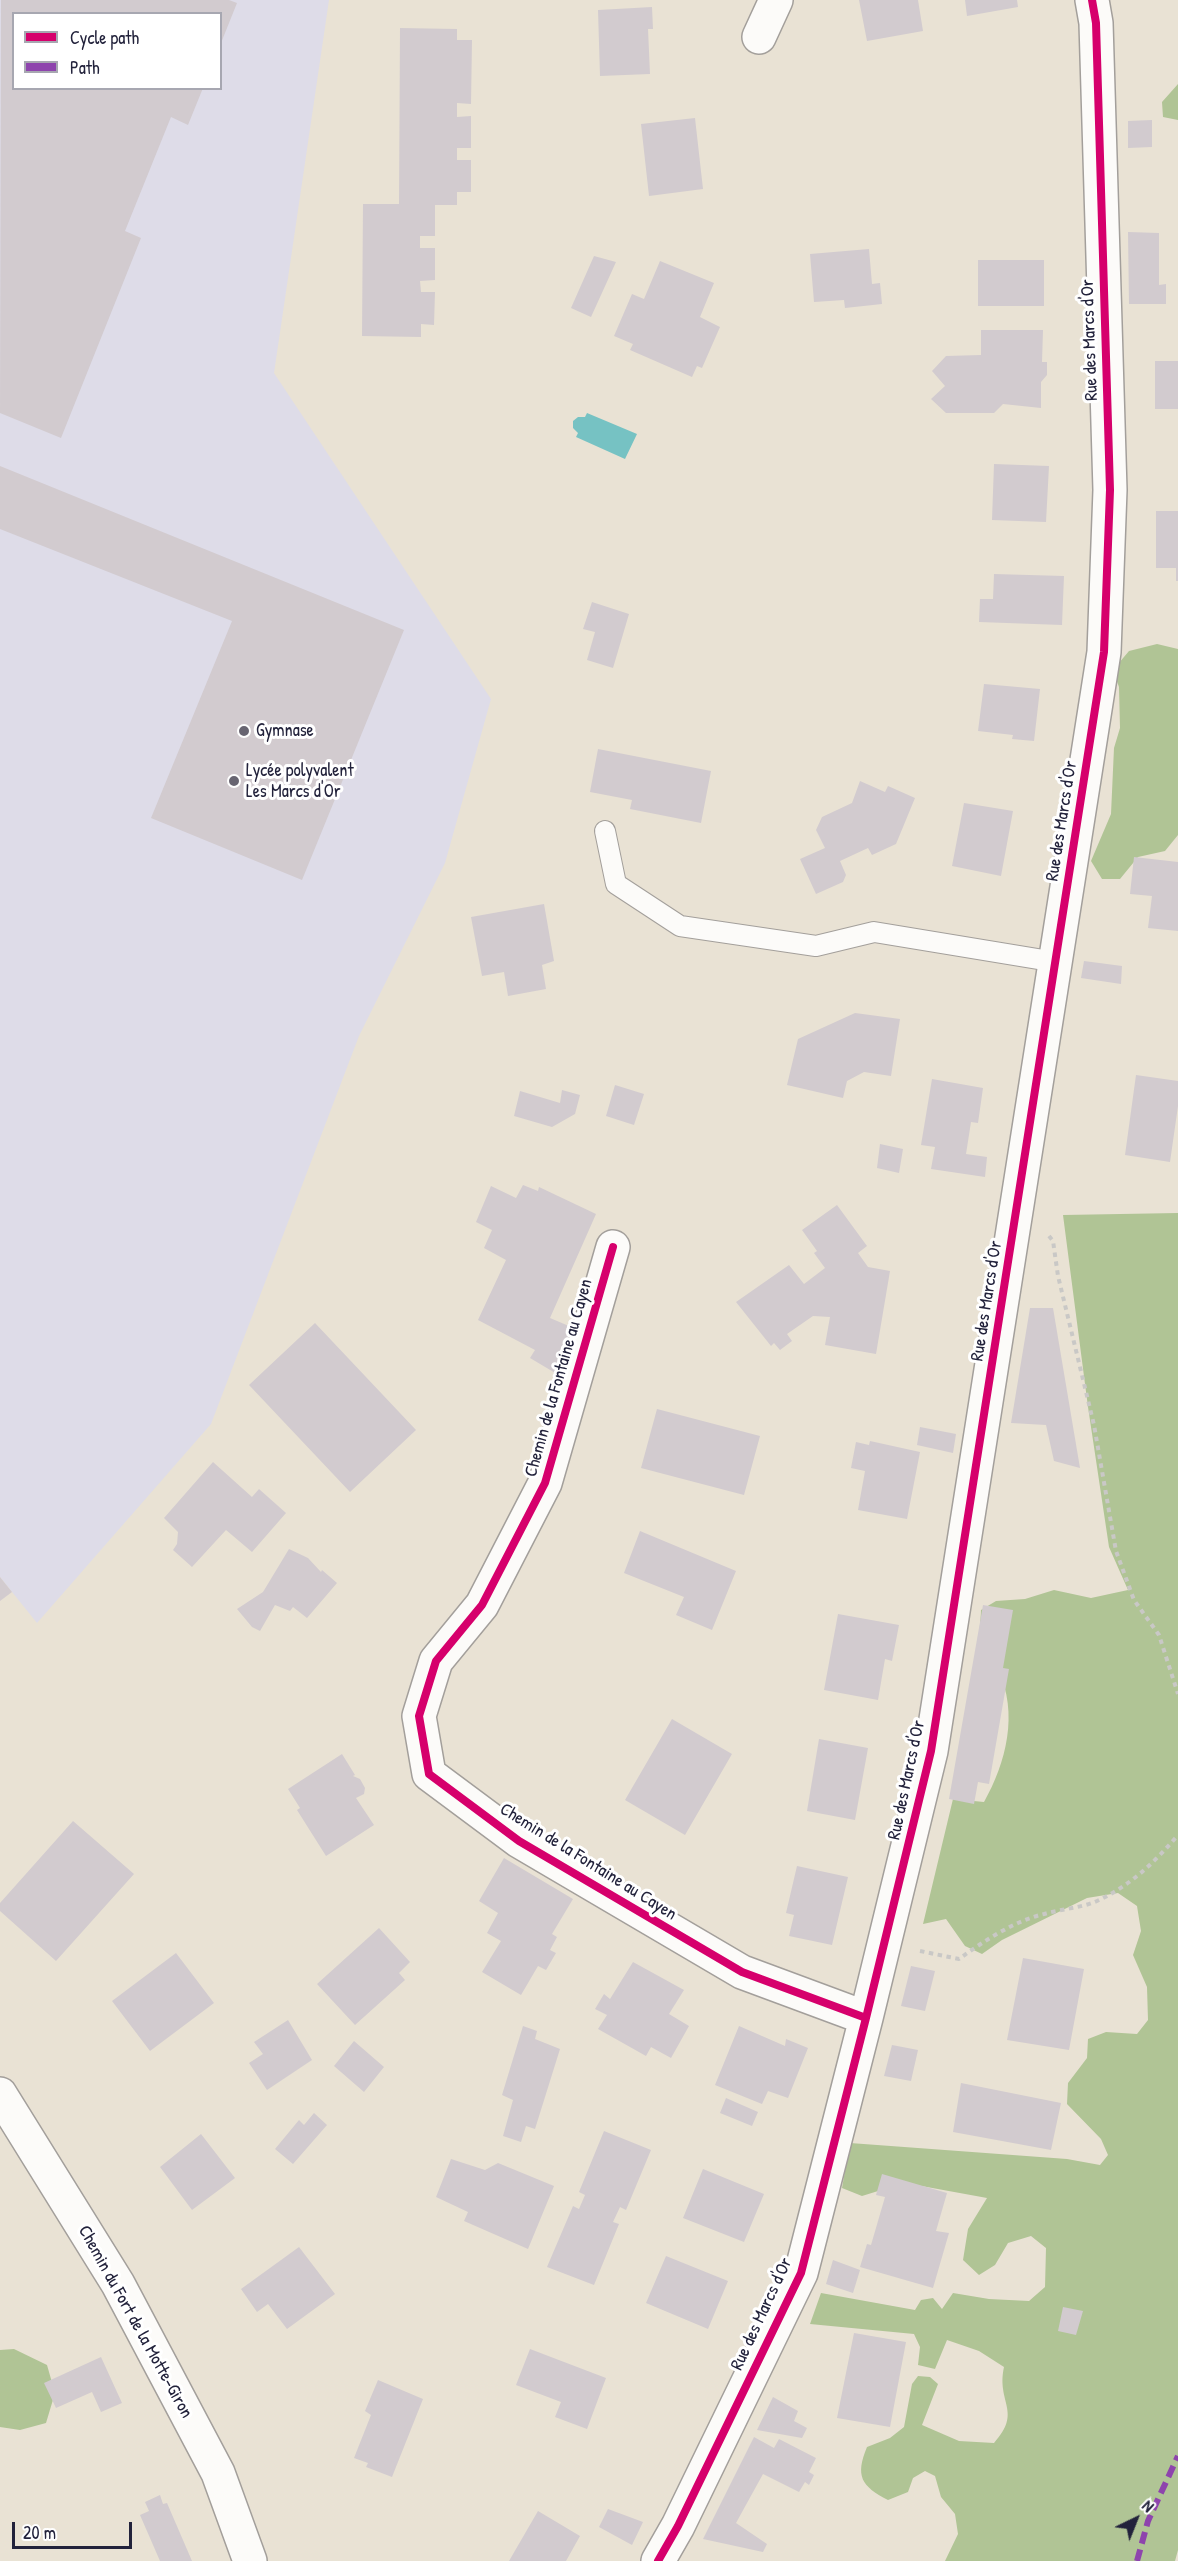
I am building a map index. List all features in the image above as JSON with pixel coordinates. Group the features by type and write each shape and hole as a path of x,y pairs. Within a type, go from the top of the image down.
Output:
{"street":[{"path":"759,37 776,0"},
{"name":"Rue des Marcs d'Or","path":"658,2561 678,2526 801,2273 931,1751 1104,652 1110,490 1096,34 1092,0"},
{"name":"Chemin de la Fontaine au Cayen","path":"613,1247 545,1483 482,1605 436,1661 419,1716 429,1774 519,1841 742,1972 866,2018"},
{"name":"Chemin du Fort de la Motte-Giron","path":"0,2094 123,2295 218,2474 250,2561"}],"lane":[{"path":"605,831 616,884 680,926 816,946 874,932 1056,962"}],"path":[{"path":"1047,1233 1053,1241 1058,1276 1094,1425 1116,1551 1134,1600 1159,1635 1178,1694"},
{"path":"885,1943 959,1959 1000,1933 1041,1914 1095,1902 1129,1883 1160,1856 1178,1835"}],"shaded area":[{"name":"Lycée polyvalent Les Marcs d'Or","path":"0,0 329,0 274,373 491,699 445,863 359,1036 211,1424 37,1623 0,1577"}],"green space":[{"path":"1178,84 1178,120 1163,117 1162,102"},
{"path":"1157,644 1178,649 1178,835 1165,851 1138,857 1120,879 1102,879 1091,861 1111,814 1114,748 1120,728 1119,687 1113,670 1129,651"},
{"path":"1178,1213 1178,2550 1175,2561 945,2561 958,2534 955,2514 941,2497 935,2476 925,2471 913,2478 908,2492 888,2500 866,2485 861,2473 863,2457 867,2447 890,2438 904,2427 912,2384 918,2376 930,2377 938,2384 922,2425 959,2441 994,2443 1007,2423 1008,2414 1002,2379 1004,2367 979,2351 947,2340 935,2369 918,2365 920,2347 914,2334 810,2324 821,2293 915,2310 921,2300 933,2298 942,2309 953,2293 989,2299 1029,2301 1045,2287 1046,2248 1031,2236 1008,2243 995,2265 979,2275 963,2260 968,2229 987,2198 916,2185 891,2187 862,2196 842,2188 850,2143 1067,2159 1100,2165 1108,2155 1101,2139 1067,2104 1068,2083 1087,2058 1088,2039 1106,2032 1137,2034 1148,2020 1147,1987 1133,1955 1141,1931 1137,1906 1118,1893 1087,1898 1002,1940 982,1954 965,1946 946,1919 923,1924 953,1799 984,1802 998,1771 1007,1738 1008,1703 996,1667 981,1643 981,1610 996,1601 1025,1599 1054,1590 1091,1598 1128,1590 1109,1547 1063,1215"},
{"path":"14,2349 47,2365 55,2393 46,2423 20,2430 0,2427 0,2350"}],"water":[{"path":"587,413 637,434 625,459 576,437 578,433 573,428 573,421 578,417 585,417"}],"building":[{"path":"1,0 229,0 237,3 222,40 222,12 12,12 12,90 202,90 188,125 171,117 125,231 141,238 61,438 0,413"},
{"path":"859,0 918,0 923,31 867,41"},
{"path":"965,0 1017,0 1018,7 967,16"},
{"path":"652,7 653,29 648,29 650,74 600,76 598,10"},
{"path":"400,28 457,29 457,40 472,40 471,104 457,103 457,117 471,116 471,148 457,148 457,160 471,160 471,192 457,192 457,205 435,205 435,236 420,236 420,248 435,248 435,280 420,281 421,292 435,292 434,325 421,324 421,337 362,336 363,204 399,204"},
{"path":"695,118 703,189 649,196 641,124"},
{"path":"1152,120 1152,147 1128,148 1128,121"},
{"path":"1128,232 1159,233 1159,285 1166,284 1166,304 1129,304"},
{"path":"869,249 872,284 880,283 882,304 845,308 844,300 814,302 810,254"},
{"path":"594,256 616,262 591,317 571,308"},
{"path":"978,260 1044,260 1044,306 978,306"},
{"path":"660,261 714,283 700,317 720,327 702,368 697,366 692,377 630,350 633,344 614,336 632,294 644,299"},
{"path":"981,330 1043,330 1042,362 1047,362 1047,375 1041,382 1041,408 1003,404 994,413 946,413 931,399 945,386 932,371 946,356 981,355"},
{"path":"1155,361 1178,361 1178,409 1155,409"},
{"path":"994,464 1049,466 1046,522 992,520"},
{"path":"0,466 404,630 302,880 151,818 232,621 0,529"},
{"path":"1156,511 1178,511 1178,581 1176,581 1176,568 1156,568"},
{"path":"994,574 1064,576 1062,625 979,622 980,599 993,599"},
{"path":"592,602 629,614 613,668 587,660 595,632 583,629"},
{"path":"984,684 1040,689 1034,741 1012,739 1013,735 978,731"},
{"path":"598,749 711,771 701,823 630,809 632,800 590,792"},
{"path":"860,781 885,792 888,786 915,798 896,844 872,855 868,848 840,861 846,875 843,882 816,894 800,859 825,848 816,830 822,817 852,803"},
{"path":"964,803 1013,811 1001,876 952,866"},
{"path":"1134,857 1178,862 1178,931 1148,928 1152,896 1130,894"},
{"path":"544,904 554,961 542,965 546,989 508,996 504,972 482,976 471,917"},
{"path":"1084,961 1122,966 1121,984 1081,978"},
{"path":"855,1013 900,1019 891,1076 864,1072 847,1081 843,1098 787,1085 798,1039"},
{"path":"1136,1075 1178,1081 1178,1106 1170,1162 1125,1155"},
{"path":"932,1079 983,1088 978,1123 971,1122 966,1154 987,1157 985,1177 931,1169 935,1147 921,1145"},
{"path":"615,1085 644,1094 634,1125 606,1116"},
{"path":"562,1090 580,1095 575,1114 552,1127 514,1116 520,1091 560,1103"},
{"path":"880,1144 903,1149 899,1173 877,1168"},
{"path":"523,1185 538,1191 539,1187 596,1214 550,1318 576,1329 567,1380 530,1358 535,1350 478,1320 506,1260 484,1248 492,1230 476,1222 491,1186 516,1198"},
{"path":"837,1205 867,1246 858,1253 868,1267 890,1271 876,1354 825,1345 830,1317 813,1316 787,1334 792,1341 780,1350 774,1343 771,1346 736,1302 789,1265 804,1284 825,1268 814,1253 817,1251 802,1230"},
{"path":"1030,1308 1053,1308 1080,1468 1054,1461 1046,1425 1011,1423"},
{"path":"315,1323 416,1430 350,1492 249,1385"},
{"path":"657,1409 760,1436 744,1495 641,1468"},
{"path":"920,1427 956,1434 953,1453 917,1445"},
{"path":"870,1441 920,1452 907,1519 858,1510 865,1471 851,1468 856,1442 869,1445"},
{"path":"213,1462 252,1497 259,1489 286,1513 252,1552 226,1530 192,1567 173,1550 177,1544 178,1532 164,1518"},
{"path":"640,1531 736,1571 712,1630 676,1615 684,1597 624,1573"},
{"path":"289,1549 308,1558 321,1572 322,1570 337,1583 307,1618 293,1607 290,1611 275,1605 260,1631 252,1627 237,1609 263,1592"},
{"path":"0,1577 12,1592 0,1601"},
{"path":"983,1605 1013,1610 1003,1668 1009,1669 989,1784 978,1782 974,1804 949,1799"},
{"path":"838,1614 899,1625 892,1661 885,1659 878,1700 824,1690"},
{"path":"672,1719 732,1754 685,1835 625,1800"},
{"path":"819,1739 868,1748 855,1820 807,1811"},
{"path":"342,1754 355,1775 353,1776 360,1779 365,1788 364,1794 356,1798 374,1825 326,1856 297,1810 300,1808 288,1789"},
{"path":"73,1821 134,1874 56,1961 0,1911 0,1903"},
{"path":"504,1858 573,1899 552,1934 557,1937 550,1950 556,1953 546,1970 538,1966 521,1995 482,1972 501,1941 487,1933 498,1913 479,1901"},
{"path":"797,1866 848,1877 832,1945 789,1936 794,1915 786,1913"},
{"path":"379,1928 410,1962 399,1973 405,1980 355,2025 317,1984"},
{"path":"176,1953 214,2003 150,2051 112,2001"},
{"path":"1023,1958 1084,1969 1069,2050 1007,2040"},
{"path":"633,1962 684,1990 669,2014 689,2026 671,2058 651,2047 646,2056 598,2029 607,2015 595,2009 604,1994 610,1999"},
{"path":"911,1966 935,1971 925,2011 901,2006"},
{"path":"288,2020 312,2060 267,2090 249,2063 263,2054 254,2042"},
{"path":"523,2026 537,2031 535,2039 560,2049 535,2129 526,2126 521,2142 503,2136 513,2100 502,2095"},
{"path":"739,2026 785,2046 786,2039 808,2048 788,2098 768,2091 762,2104 715,2085"},
{"path":"354,2041 384,2067 364,2092 334,2066"},
{"path":"892,2045 918,2050 911,2081 884,2076"},
{"path":"961,2083 1061,2103 1051,2150 953,2132"},
{"path":"726,2098 758,2112 752,2126 720,2113"},
{"path":"314,2113 327,2125 293,2164 275,2149 299,2120 304,2125"},
{"path":"604,2131 651,2150 626,2210 620,2207 613,2222 619,2224 594,2285 547,2267 573,2206 579,2209 585,2195 579,2192"},
{"path":"201,2134 235,2178 192,2210 160,2167"},
{"path":"451,2159 485,2170 498,2163 554,2186 528,2249 464,2221 468,2212 436,2197"},
{"path":"703,2169 764,2194 744,2242 683,2218"},
{"path":"882,2174 947,2193 936,2231 949,2233 933,2288 860,2267 867,2244 871,2245 885,2197 876,2195"},
{"path":"299,2247 335,2294 287,2329 268,2304 257,2312 241,2289"},
{"path":"666,2256 728,2281 708,2329 646,2303"},
{"path":"833,2260 860,2270 853,2293 826,2284"},
{"path":"1063,2307 1083,2311 1076,2335 1058,2331"},
{"path":"854,2333 906,2342 890,2427 837,2418"},
{"path":"530,2349 606,2378 587,2429 555,2417 561,2402 516,2385"},
{"path":"101,2357 122,2403 101,2412 92,2392 56,2408 44,2383"},
{"path":"378,2380 423,2399 392,2477 366,2467 368,2463 354,2458 371,2415 365,2411"},
{"path":"773,2397 798,2411 794,2421 807,2428 802,2438 757,2430"},
{"path":"754,2437 774,2448 779,2439 816,2458 809,2472 814,2475 809,2485 805,2482 799,2492 763,2474 736,2523 767,2544 763,2552 703,2539"},
{"path":"160,2495 163,2504 167,2503 192,2561 160,2561 140,2515 149,2511 145,2502"},
{"path":"608,2509 643,2522 632,2545 599,2527"},
{"path":"538,2511 580,2536 566,2561 509,2561"}],"marked path":[{"path":"1137,2561 1148,2521 1178,2456"}],"cycle path":[{"path":"658,2561 678,2526 801,2273 931,1751 1104,652 1110,490 1096,23 1092,0"},
{"path":"613,1247 545,1483 482,1605 436,1661 419,1716 429,1774 519,1841 742,1972 866,2018"}],"place":[{"name":"Gymnase","path":"244,731"},
{"name":"Lycée polyvalent Les Marcs d'Or","path":"234,781"}]}
